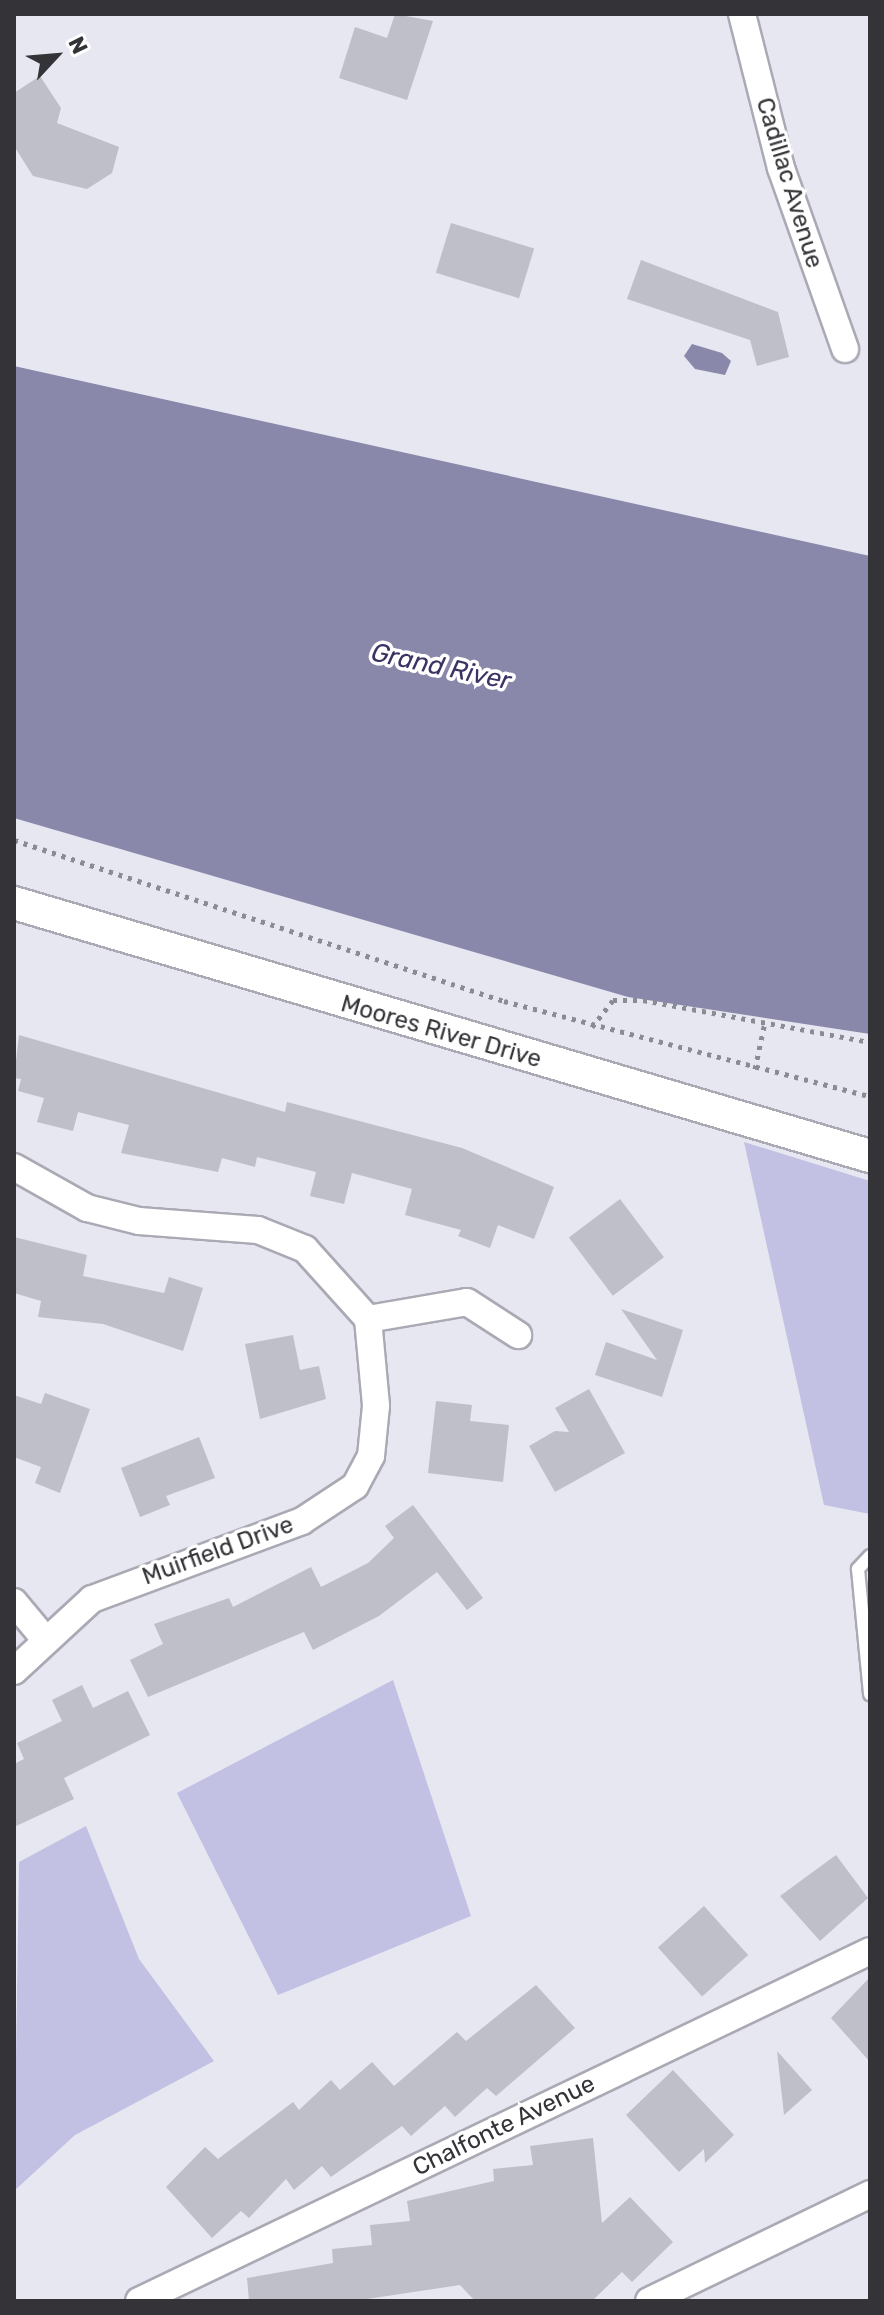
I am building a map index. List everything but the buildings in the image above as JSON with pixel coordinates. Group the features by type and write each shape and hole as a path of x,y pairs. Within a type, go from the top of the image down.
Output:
{"street":[{"name":"Cadillac Avenue","path":"742,14 781,168 845,349"},
{"name":"Moores River Drive","path":"14,903 870,1156"},
{"path":"14,1167 87,1208 139,1221 258,1230 305,1249 368,1319 467,1302 518,1335"},
{"name":"Muirfield Drive","path":"14,1671 44,1638 92,1599 302,1521 355,1486 371,1456 376,1406 368,1319"},
{"path":"14,1602 44,1638"},
{"name":"Chalfonte Avenue","path":"139,2301 870,1951"},
{"path":"649,2301 870,2194"}],"lane":[{"path":"870,1556 858,1569 870,1694"}],"path":[{"path":"14,840 592,1027 870,1096"},
{"path":"592,1027 613,1000 765,1022 870,1042"},
{"path":"755,1069 765,1022"}],"shaded area":[{"path":"744,1142 870,1181 870,1514 824,1505"},
{"path":"393,1680 471,1916 278,1995 177,1793"},
{"path":"86,1826 139,1959 214,2061 75,2135 14,2191 19,1862"}],"water":[{"path":"692,344 722,353 731,361 725,375 695,369 684,356"},
{"name":"Grand River","path":"14,366 870,556 870,1034 628,997 14,818"}]}
